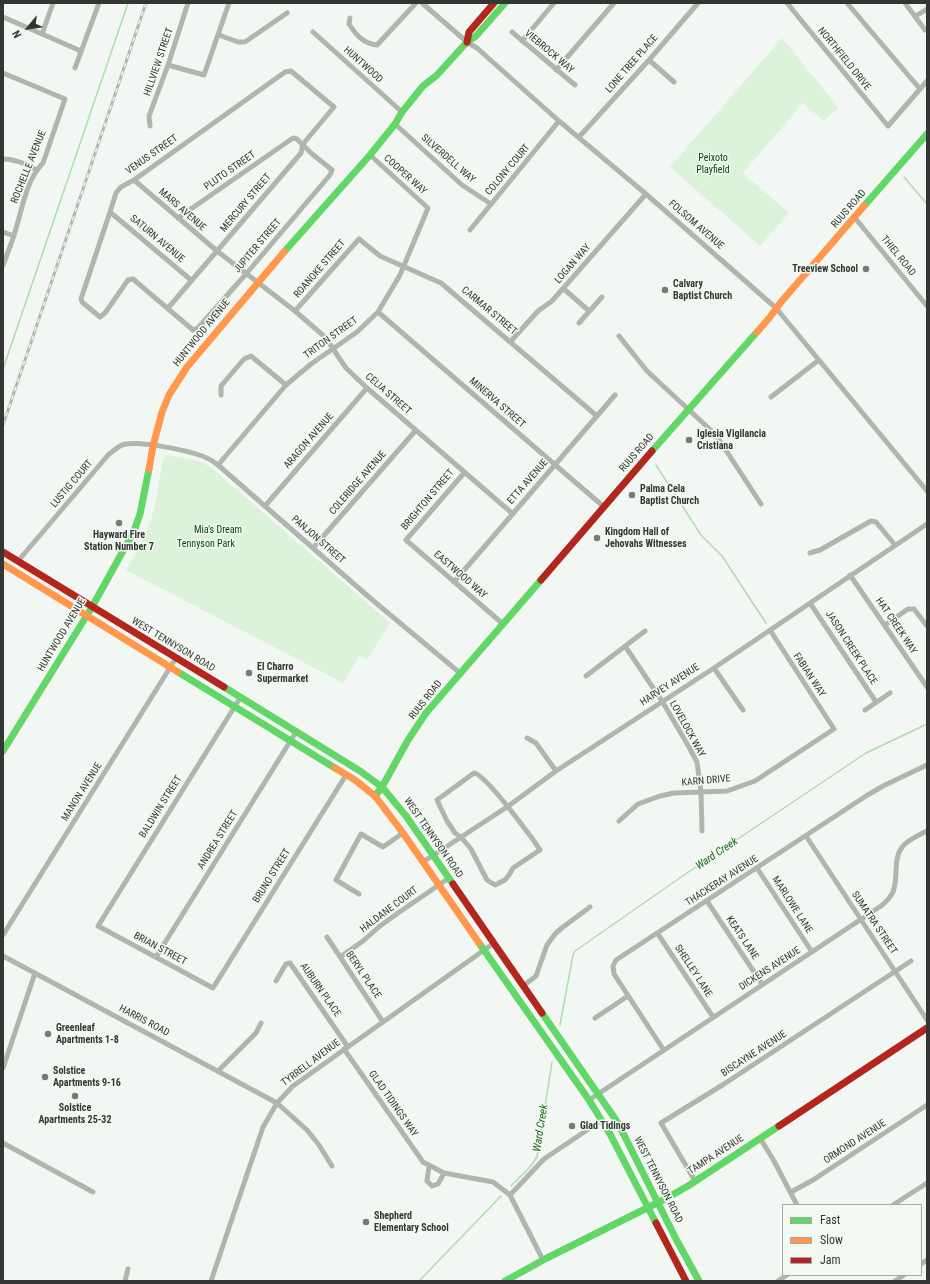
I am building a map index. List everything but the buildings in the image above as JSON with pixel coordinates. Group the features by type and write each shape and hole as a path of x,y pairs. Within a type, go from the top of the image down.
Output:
{"street":[{"path":"42,34 53,3"},
{"path":"75,68 99,3"},
{"name":"HILLVIEW STREET","path":"150,126 149,116 168,65 188,3"},
{"path":"168,65 204,75 229,3"},
{"path":"350,18 348,24 354,32 368,44 377,45 416,3"},
{"name":"FOLSOM AVENUE","path":"422,3 467,42 478,49 559,121 579,136 776,308 927,491"},
{"name":"HUNTWOOD AVENUE","path":"467,42 469,32 494,3"},
{"name":"HUNTWOOD AVENUE","path":"3,751 92,607 134,531 140,514 153,446 162,412 169,395 186,367 370,155 423,86 437,75 467,42 476,36 505,3"},
{"path":"522,41 554,3"},
{"path":"556,70 614,3"},
{"name":"LONE TREE PLACE","path":"579,136 649,60 698,3"},
{"name":"NORTHFIELD DRIVE","path":"787,3 888,126 920,89"},
{"path":"847,3 920,89 927,81"},
{"path":"905,3 925,30"},
{"path":"916,16 927,9"},
{"path":"219,35 238,42 245,42 287,13"},
{"path":"3,17 81,51"},
{"name":"HUNTWOOD","path":"313,32 402,112"},
{"name":"VIEBROCK WAY","path":"512,32 575,85"},
{"path":"649,60 674,82"},
{"name":"VENUS STREET","path":"168,308 133,279 128,280 105,313 100,317 80,299 116,193 121,187 134,180 285,72 291,71 334,107"},
{"name":"ROCHELLE AVENUE","path":"3,73 65,100 43,163 36,170 27,192 14,236 3,265"},
{"name":"MERCURY STREET","path":"168,308 301,153 303,144 334,107"},
{"name":"COLONY COURT","path":"470,230 559,121"},
{"name":"SILVERDELL WAY","path":"395,124 462,186 491,204"},
{"name":"RUUS ROAD","path":"375,796 382,787 409,738 426,713 927,134"},
{"name":"PLUTO STREET","path":"178,218 293,138 297,139 303,144"},
{"name":"JUPITER STREET","path":"168,308 193,330 198,328 330,175 332,170 311,153 303,144"},
{"name":"COOPER WAY","path":"370,155 428,208"},
{"path":"3,158 32,167 36,170"},
{"name":"MARS AVENUE","path":"134,180 217,251 258,283"},
{"name":"LOGAN WAY","path":"511,341 538,311 552,302 564,289 646,194"},
{"name":"TRITON STREET","path":"218,465 286,385 311,364 357,332 378,312 400,275 428,208"},
{"name":"SATURN AVENUE","path":"110,212 191,280"},
{"name":"THIEL ROAD","path":"855,218 927,306"},
{"path":"3,232 14,236"},
{"name":"CARMAR STREET","path":"359,239 380,256 442,283 597,416"},
{"name":"ROANOKE STREET","path":"295,311 359,239"},
{"name":"CELIA STREET","path":"258,283 295,311 325,337 346,368 367,388 513,514"},
{"path":"564,289 589,311"},
{"path":"579,323 602,297"},
{"name":"MINERVA STREET","path":"378,312 604,507"},
{"path":"619,336 647,371 716,435 761,504"},
{"path":"221,395 221,386 244,359 251,356 286,385"},
{"path":"771,397 818,360"},
{"name":"ARAGON AVENUE","path":"265,506 367,388"},
{"name":"ETTA AVENUE","path":"454,582 615,395"},
{"name":"COLERIDGE AVENUE","path":"313,548 416,430"},
{"name":"LUSTIG COURT","path":"18,561 109,454 122,445 139,444 153,446"},
{"name":"PANJON STREET","path":"153,446 200,455 210,459 383,610 460,673"},
{"name":"BRIGHTON STREET","path":"406,540 464,472"},
{"path":"810,553 820,550 871,521 876,522 895,545"},
{"name":"HARVEY AVENUE","path":"423,862 507,806 556,771 714,668 927,524"},
{"name":"EASTWOOD WAY","path":"406,540 503,624"},
{"name":"WEST TENNYSON ROAD","path":"3,552 360,771 382,787 434,855 523,986 599,1093 618,1123 699,1281"},
{"name":"WEST TENNYSON ROAD","path":"3,564 355,780 375,796 403,833 485,950 602,1120 686,1281"},
{"name":"HAT CREEK WAY","path":"850,575 927,687"},
{"name":"JASON CREEK PLACE","path":"810,603 876,702"},
{"path":"885,625 908,609 914,609 927,626"},
{"name":"FABIAN WAY","path":"770,630 834,729"},
{"path":"586,676 645,631"},
{"name":"LOVELOCK WAY","path":"625,646 662,701 697,762 701,792 702,831"},
{"name":"MANON AVENUE","path":"3,935 176,658"},
{"path":"714,668 743,710"},
{"path":"865,710 890,693"},
{"name":"BALDWIN STREET","path":"98,926 240,698"},
{"name":"KARN DRIVE","path":"619,821 638,804 660,796 674,793 727,791 756,781 834,729"},
{"name":"ANDREA STREET","path":"156,957 296,732"},
{"path":"527,738 536,743 556,771"},
{"name":"THACKERAY AVENUE","path":"664,1049 614,974 613,966 616,960 658,934 866,796 882,786 927,765"},
{"path":"474,773 478,774 494,790 540,850 513,868 505,880 494,885 487,880 471,849 461,837 455,833 447,821 437,800 474,773"},
{"name":"BRUNO STREET","path":"213,988 346,775"},
{"name":"DICKENS AVENUE","path":"589,1100 881,906 889,899 893,890 895,883 896,862 903,846 910,840 927,831"},
{"path":"359,894 336,880 361,834 383,847 403,833"},
{"name":"SUMATRA STREET","path":"806,836 927,1020"},
{"name":"MARLOWE LANE","path":"757,868 812,952"},
{"name":"HALDANE COURT","path":"340,957 363,941 380,926 449,878"},
{"name":"KEATS LANE","path":"707,901 762,984"},
{"path":"523,986 536,976 547,945 555,934 590,907"},
{"name":"BRIAN STREET","path":"98,926 213,988"},
{"name":"SHELLEY LANE","path":"658,934 713,1017"},
{"name":"BERYL PLACE","path":"327,937 383,1022"},
{"name":"TYRRELL AVENUE","path":"211,1281 263,1127 277,1104 293,1086 494,943"},
{"name":"HARRIS ROAD","path":"3,956 277,1104 307,1130 319,1145 332,1166"},
{"name":"BISCAYNE AVENUE","path":"695,1180 661,1123 724,1084 911,960"},
{"name":"AUBURN PLACE","path":"276,981 286,964 290,963 346,1048"},
{"path":"3,1068 35,973"},
{"path":"595,1018 628,996"},
{"path":"218,1071 256,1033 261,1023"},
{"name":"TAMPA AVENUE","path":"505,1281 543,1260 658,1202 695,1180 927,1028"},
{"name":"GLAD TIDINGS WAY","path":"346,1048 423,1162 444,1173 493,1182 510,1196 543,1260"},
{"name":"ORMOND AVENUE","path":"791,1192 813,1180 927,1105"},
{"path":"510,1196 544,1159 602,1120"},
{"path":"760,1138 797,1204"},
{"path":"3,1143 93,1192"},
{"path":"429,1166 427,1181 432,1186 438,1184 444,1173"},
{"path":"895,1204 927,1183"},
{"path":"125,1281 128,1269"}],"green space":[{"name":"Peixoto Playfield","path":"782,38 839,108 823,121 803,103 743,173 789,213 760,246 670,167"},
{"name":"Tennyson Park","path":"168,455 202,462 213,469 390,623 367,660 360,655 343,683 126,570 150,523 163,459"}],"waterway":[{"path":"3,369 128,3"},
{"path":"904,177 927,204"},
{"path":"656,465 701,535 722,556 766,623"},
{"name":"Ward Creek","path":"560,1025 575,951 687,873 866,753 927,724"},
{"name":"Ward Creek","path":"511,1186 530,1167 537,1157 552,1062"},
{"name":"Ward Creek","path":"419,1281 501,1196"}],"railway":[{"path":"3,425 146,3"}],"traffic: fast":[{"path":"284,252 370,155 423,86 437,75 467,42 476,36 505,3"},
{"path":"864,206 927,134"},
{"path":"652,451 757,332"},
{"path":"3,751 92,607 134,531 140,514 149,469"},
{"path":"375,796 382,787 408,740 426,713 541,580"},
{"path":"178,672 335,768"},
{"path":"224,687 360,771 382,787 406,816 453,884"},
{"path":"479,943 589,1100 610,1134 656,1223"},
{"path":"542,1013 618,1123 676,1239 699,1281"},
{"path":"505,1281 688,1186 779,1126"}],"traffic: slow":[{"path":"757,332 864,206"},
{"path":"149,469 153,446 162,412 169,395 187,367 284,252"},
{"path":"3,564 178,672"},
{"path":"335,768 355,780 375,796 403,833 479,943"}],"traffic: jam":[{"path":"467,42 469,32 494,3"},
{"path":"541,580 652,451"},
{"path":"3,552 224,687"},
{"path":"453,884 542,1013"},
{"path":"779,1126 927,1028"},
{"path":"656,1223 686,1281"}],"place":[{"name":"Treeview School","path":"866,269"},
{"name":"Calvary Baptist Church","path":"665,290"},
{"name":"Iglesia Vigilancia Cristiana","path":"689,440"},
{"name":"Palma Cela Baptist Church","path":"632,495"},
{"name":"Hayward Fire Station Number 7","path":"119,523"},
{"name":"Kingdom Hall of Jehovahs Witnesses","path":"597,538"},
{"name":"El Charro Supermarket","path":"249,673"},
{"name":"Greenleaf Apartments 1-8","path":"48,1034"},
{"name":"Solstice Apartments 9-16","path":"45,1077"},
{"name":"Solstice Apartments 25-32","path":"75,1096"},
{"name":"Glad Tidings","path":"572,1126"},
{"name":"Shepherd Elementary School","path":"366,1222"}],"park label":[{"name":"Mia's Dream","path":"218,530"}]}
